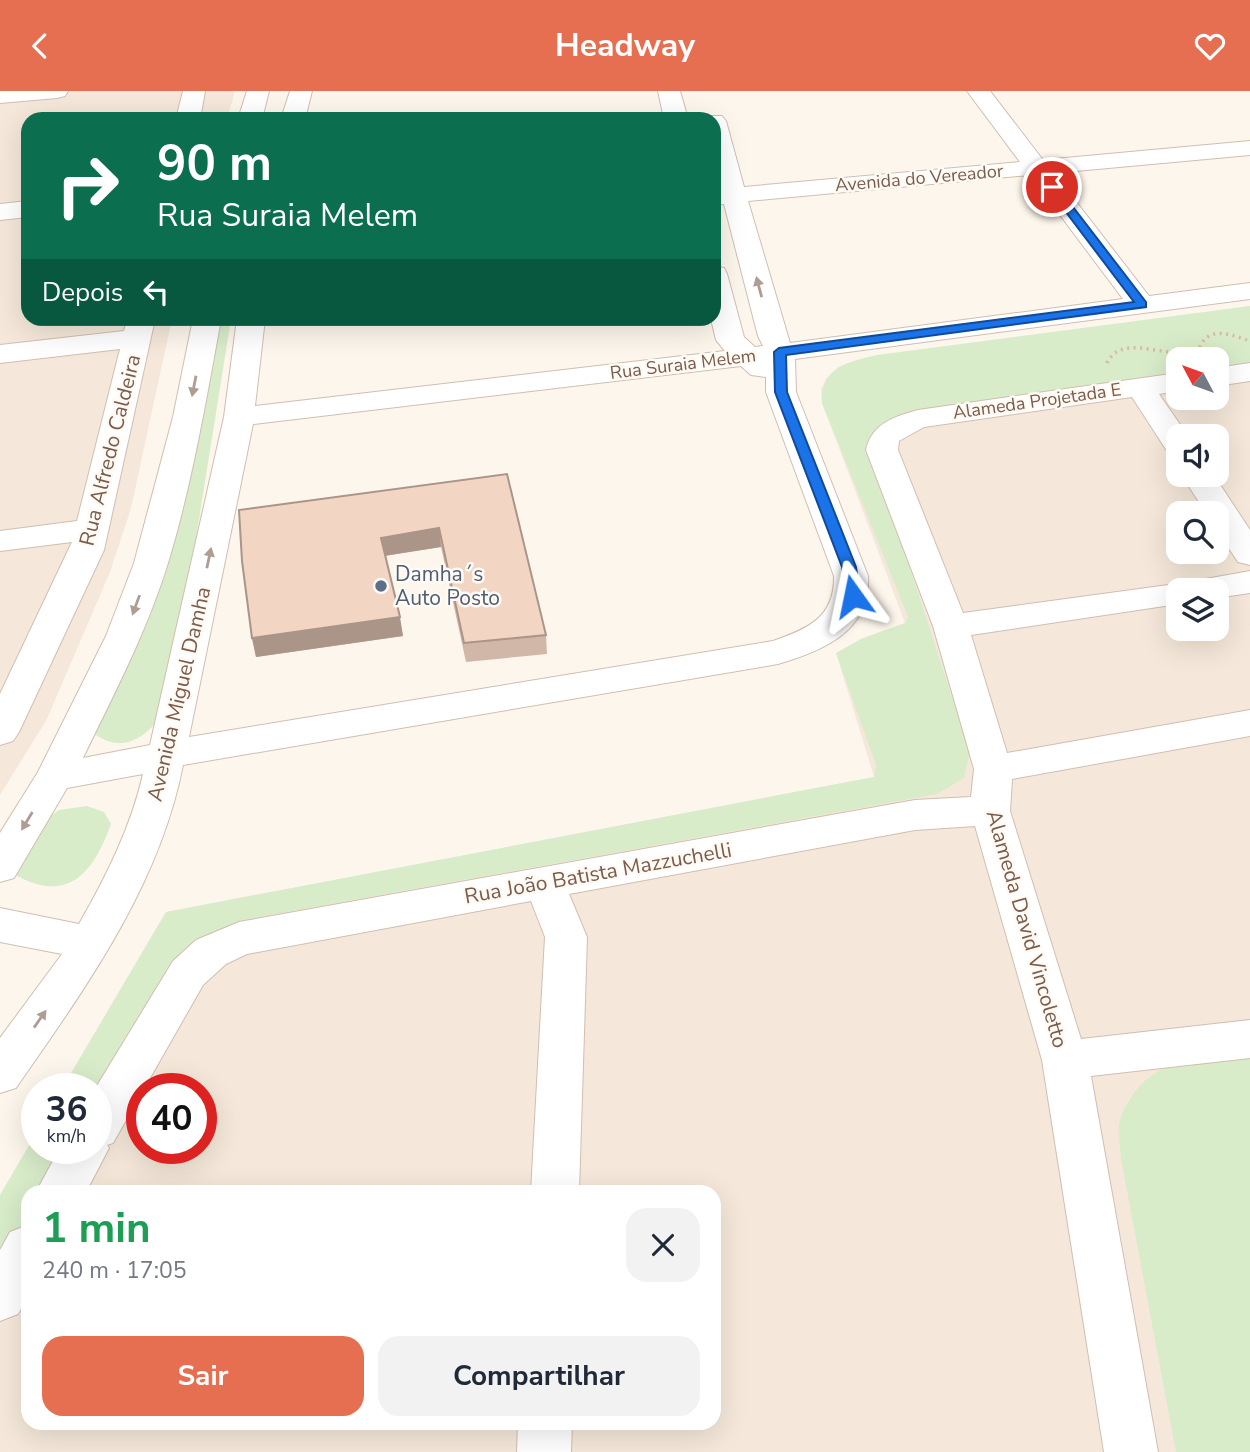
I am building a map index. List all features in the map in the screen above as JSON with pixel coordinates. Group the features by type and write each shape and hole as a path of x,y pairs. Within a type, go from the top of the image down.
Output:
{"street":[{"path":"0,96 57,91"},
{"path":"190,112 194,91"},
{"path":"252,112 258,91"},
{"path":"295,112 302,91"},
{"path":"668,91 674,112"},
{"path":"978,91 1142,305"},
{"name":"Avenida do Vereador","path":"1031,160 1250,132"},
{"name":"Avenida do Vereador","path":"723,187 1031,160 1250,148"},
{"path":"55,775 778,652 821,635 848,610 853,596 851,576 779,368 772,336 723,187"},
{"path":"0,212 21,210"},
{"name":"Rua Suraia Melem","path":"779,368 1142,305 1250,291"},
{"path":"721,303 730,341 748,357 779,368"},
{"path":"0,867 55,775 124,636 151,563 188,417 206,326"},
{"name":"Avenida Miguel Damha","path":"0,1074 91,943 123,884 156,803 239,417 250,326"},
{"path":"0,354 139,328"},
{"name":"Rua Alfredo Caldeira","path":"0,732 87,550 139,328"},
{"name":"Rua Suraia Melem","path":"239,417 748,357"},
{"path":"1229,375 1250,372"},
{"name":"Alameda Projetada E","path":"898,427 945,413 1166,384"},
{"path":"1140,387 1166,426"},
{"name":"Alameda David Vincoletto","path":"898,427 884,438 881,450 951,626 993,769 990,811 1065,1060 1131,1452"},
{"path":"1206,487 1250,555"},
{"path":"0,541 92,529"},
{"path":"1229,585 1250,582"},
{"path":"951,626 1166,595"},
{"path":"993,769 1250,723"},
{"name":"Rua João Batista Mazzuchelli","path":"112,1101 188,973 211,952 239,939 915,815 990,811"},
{"path":"542,883 559,915 566,937 555,1185"},
{"path":"0,925 91,943"},
{"path":"1065,1060 1250,1039"},
{"path":"64,1185 76,1164"},
{"path":"0,1297 21,1260"},
{"path":"544,1452 545,1430"}],"path":[{"path":"1105,392 1096,380 1117,348 1131,346 1193,353 1202,349 1206,338 1224,333 1250,341"}],"shaded area":[{"path":"0,91 235,91 229,112 21,112 21,326 170,326 131,508 110,572 46,721 0,795"},
{"path":"1250,306 1250,1452 0,1452 0,1195 21,1159 21,1164 112,1164 112,1073 71,1073 166,912 874,777 836,653 861,639 905,623 822,403 821,389 826,379 838,367 854,361"}],"green space":[{"path":"1250,306 1250,365 1229,367 1229,347 1166,347 1166,377 913,412 873,455 970,752 964,778 937,794 254,918 221,930 109,1073 71,1073 166,912 874,777 876,765 836,653 861,639 905,623 908,617 822,403 826,381 831,374 846,364 877,355"},
{"path":"212,326 230,326 196,538 158,720 135,740 109,742 91,731 207,355"},
{"path":"87,806 104,812 111,824 97,856 78,878 66,884 52,886 36,884 17,876 14,863 38,825 59,810"},
{"path":"1250,1052 1250,1452 1176,1452 1121,1159 1121,1116 1140,1086 1152,1075 1182,1062"},
{"path":"21,1159 21,1164 65,1164 53,1185 21,1185 21,1242 0,1280 0,1195"}],"building":[{"path":"507,474 546,635 464,643 439,528 381,538 400,617 252,638 242,561 239,510"}],"place":[{"name":"Damha´s Auto Posto","path":"381,586"}],"route":[{"path":"853,596 849,567 781,392 779,384 782,369 779,352 1142,305 1052,187"}]}
